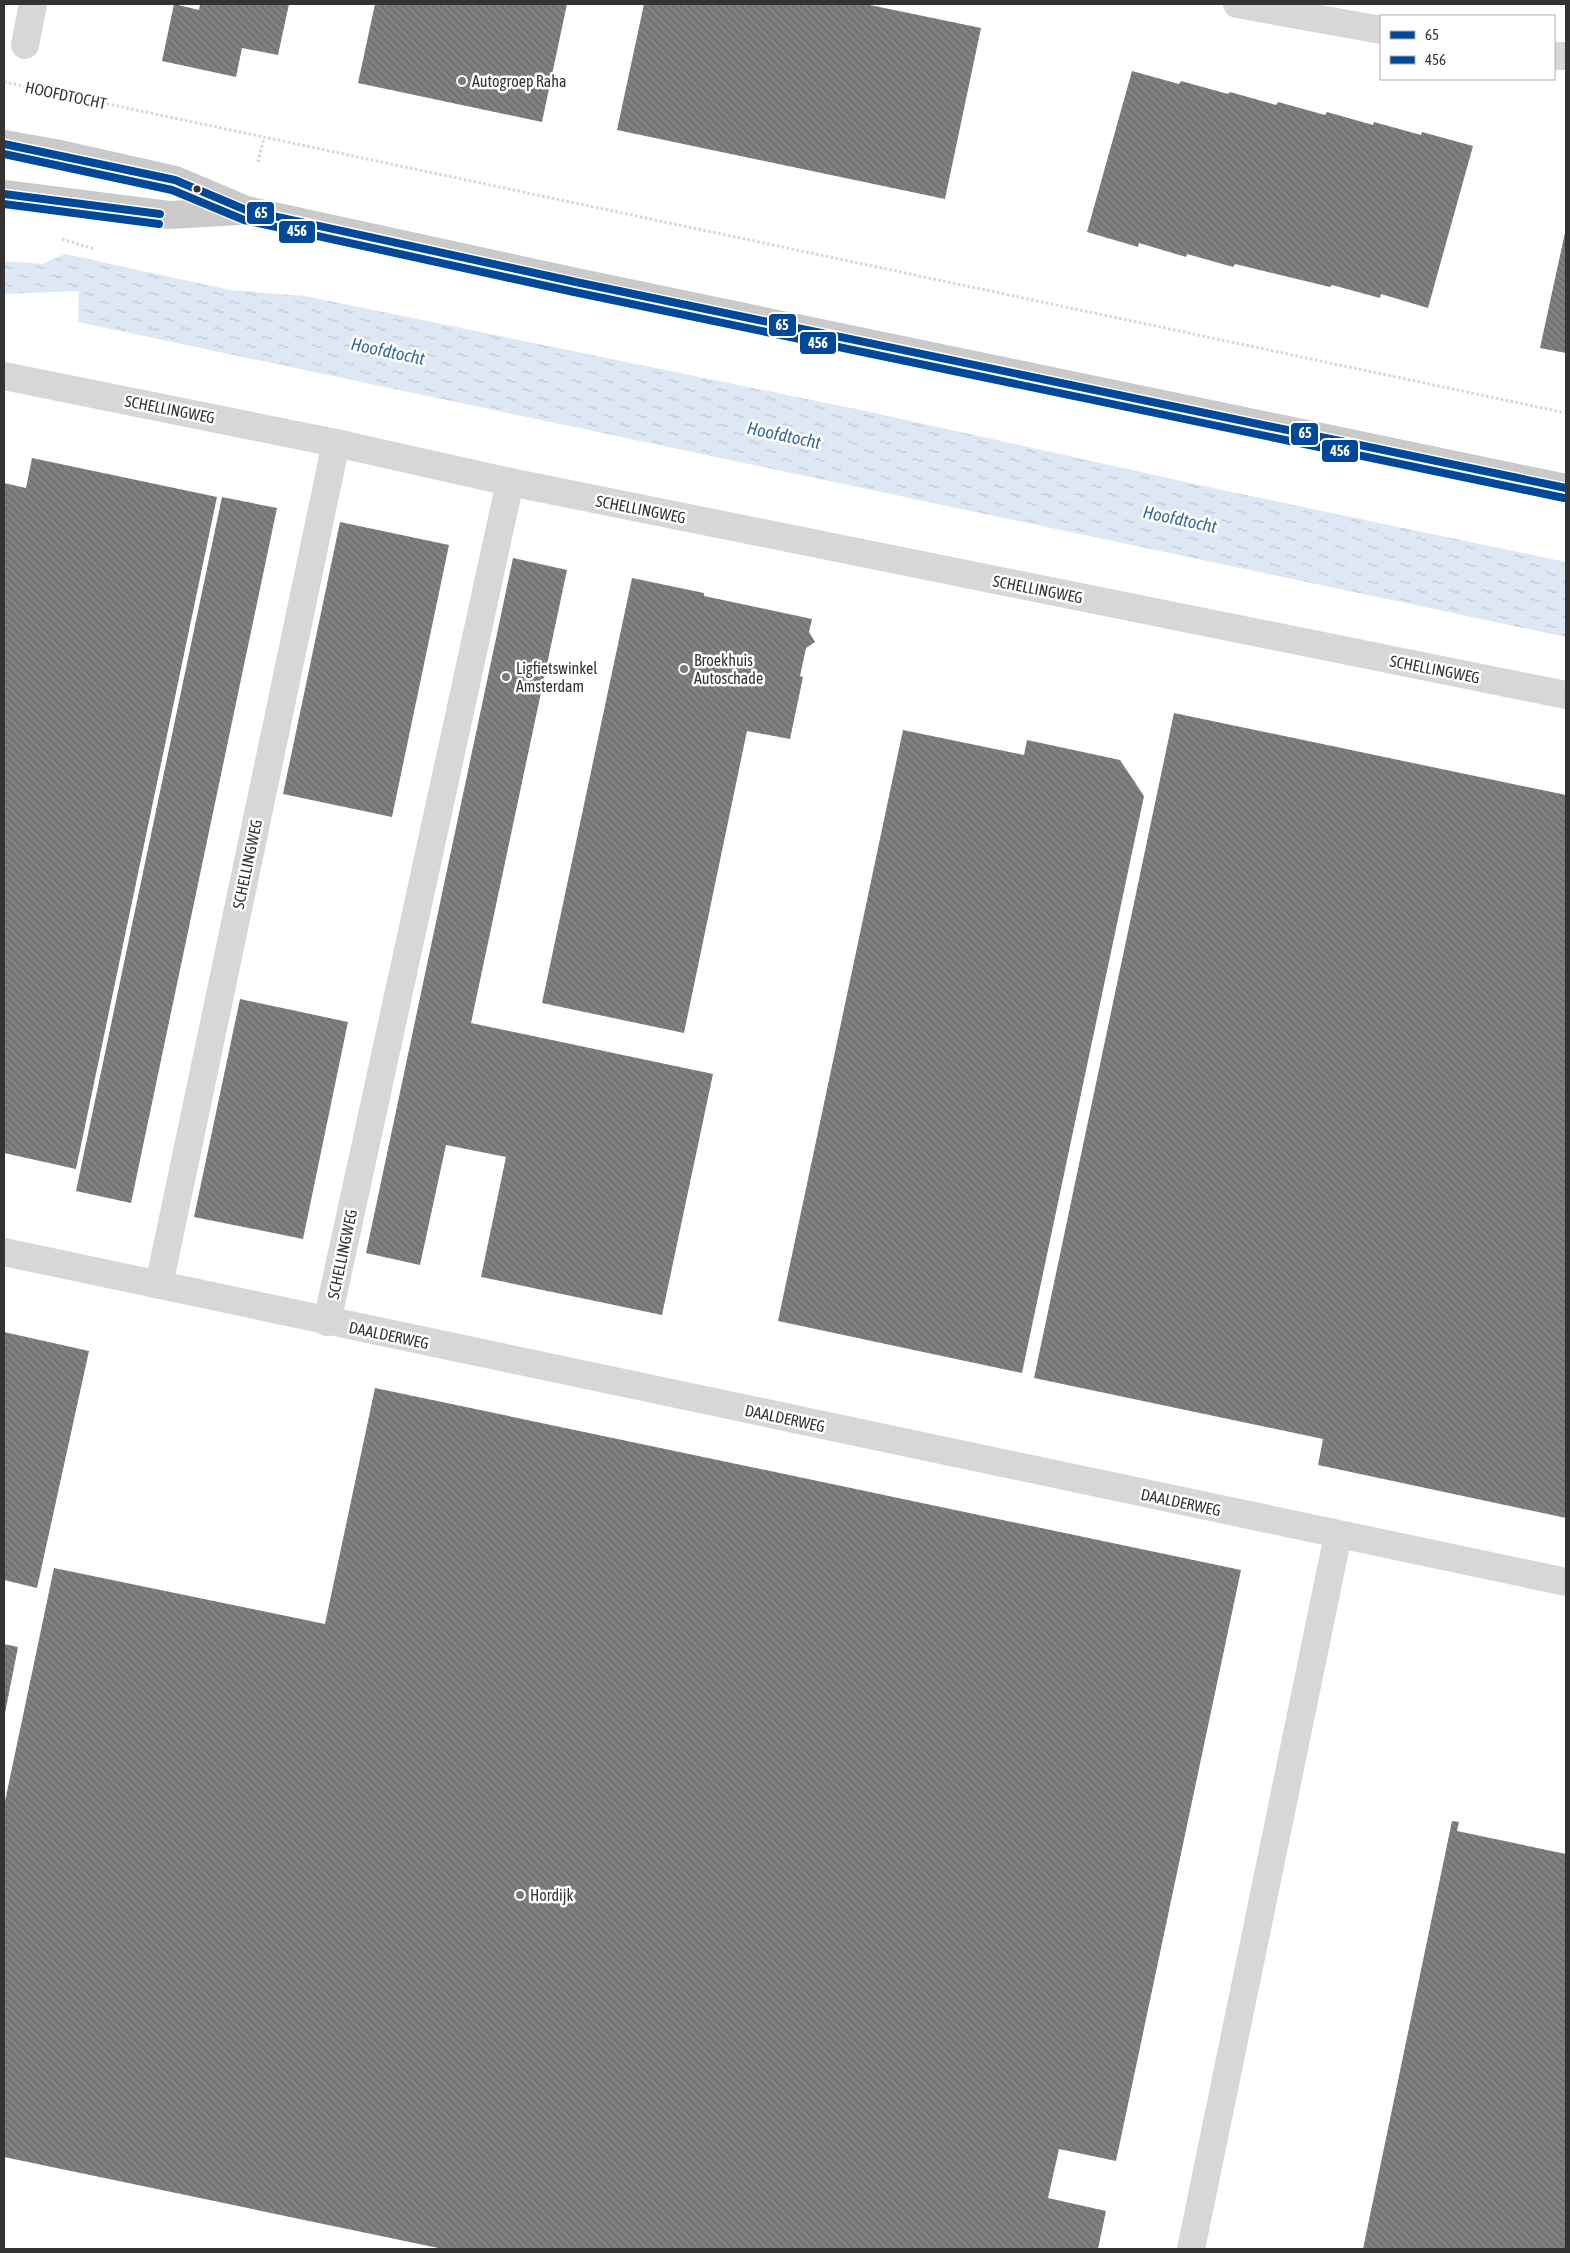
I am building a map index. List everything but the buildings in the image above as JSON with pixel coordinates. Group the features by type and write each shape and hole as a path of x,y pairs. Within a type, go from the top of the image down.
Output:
{"main road":[{"path":"4,144 55,153 175,180 246,210 596,286 1566,488"},
{"path":"4,194 169,215 246,210"}],"street":[{"path":"25,45 33,4"},
{"path":"1237,4 1380,30"},
{"name":"SCHELLINGWEG","path":"4,376 336,443 510,482 1566,695"},
{"name":"SCHELLINGWEG","path":"159,1285 336,443"},
{"name":"SCHELLINGWEG","path":"327,1322 510,482"},
{"name":"DAALDERWEG","path":"4,1252 327,1322 1566,1582"},
{"path":"1191,2249 1338,1535"}],"path":[{"name":"HOOFDTOCHT","path":"4,82 1566,413"},
{"path":"258,162 264,138"}],"water":[{"name":"Hoofdtocht","path":"65,254 230,290 305,296 870,412 1222,490 1566,562 1566,637 78,322 79,291 4,294 4,261 42,264"}],"transit line":[{"name":"65","path":"4,144 175,180 246,210 576,282 1566,488"},
{"name":"456","path":"4,154 172,190 244,220 574,292 1564,498"},
{"name":"65","path":"4,194 160,214"},
{"name":"456","path":"4,204 159,224"}],"place":[{"name":"Autogroep Raha","path":"462,81"},
{"name":"Broekhuis Autoschade","path":"684,669"},
{"name":"Ligfietswinkel Amsterdam","path":"506,677"},
{"name":"Hordijk","path":"520,1895"}]}
